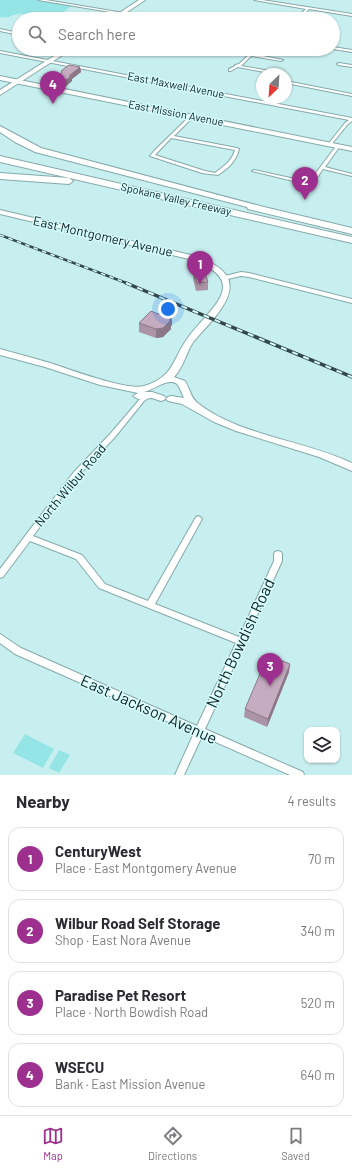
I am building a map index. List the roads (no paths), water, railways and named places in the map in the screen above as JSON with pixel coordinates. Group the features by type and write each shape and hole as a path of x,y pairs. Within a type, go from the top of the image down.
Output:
{"highway":[{"path":"0,128 18,140 44,152 284,215"},
{"name":"Spokane Valley Freeway","path":"0,152 352,231"},
{"name":"Spokane Valley Freeway","path":"0,159 352,240"},
{"path":"0,176 74,182 226,210"},
{"path":"0,182 20,180 74,182"}],"main road":[{"path":"124,12 142,0"},
{"path":"0,98 32,73 58,56"},
{"path":"0,93 21,82"}],"street":[{"path":"40,0 116,12"},
{"path":"256,0 333,12"},
{"path":"304,12 308,8"},
{"path":"340,13 352,15"},
{"path":"0,30 12,33"},
{"path":"340,49 352,51"},
{"name":"East Maxwell Avenue","path":"0,52 12,54"},
{"name":"East Maxwell Avenue","path":"22,56 352,119"},
{"path":"230,70 240,65 250,56"},
{"path":"257,56 281,60"},
{"path":"339,64 352,66"},
{"path":"236,66 256,70"},
{"name":"East Mission Avenue","path":"0,78 352,149"},
{"path":"292,83 352,95"},
{"path":"171,137 237,149 236,158 216,174 204,172 152,156 171,137 192,116"},
{"path":"330,144 346,124 352,119"},
{"path":"254,171 310,184 338,146"},
{"path":"322,168 352,175"},
{"name":"East Montgomery Avenue","path":"0,212 198,260 213,267 223,278"},
{"path":"0,352 31,360 113,386 143,390 151,388 173,374 182,351 210,318 225,296 227,287 223,278 237,274 248,274 352,301"},
{"path":"178,364 183,386 195,407"},
{"path":"161,398 154,389 160,381 174,379 183,386"},
{"path":"113,386 138,400 152,395 161,398 182,400 214,420 329,458 352,468"},
{"path":"171,399 180,396 183,386"},
{"name":"North Wilbur Road","path":"0,575 75,475 138,400"},
{"path":"150,605 198,519"},
{"path":"28,537 79,557 102,586 240,641"},
{"name":"North Bowdish Road","path":"179,775 278,561 278,554"},
{"name":"East Jackson Avenue","path":"0,638 18,651 199,732 300,775"}],"railway":[{"path":"0,235 129,284"},
{"path":"126,283 352,377"}],"place":[{"name":"WSECU","path":"53,104"},
{"name":"Wilbur Road Self Storage","path":"305,200"},
{"name":"CenturyWest","path":"200,284"},
{"name":"Paradise Pet Resort","path":"270,686"}]}
